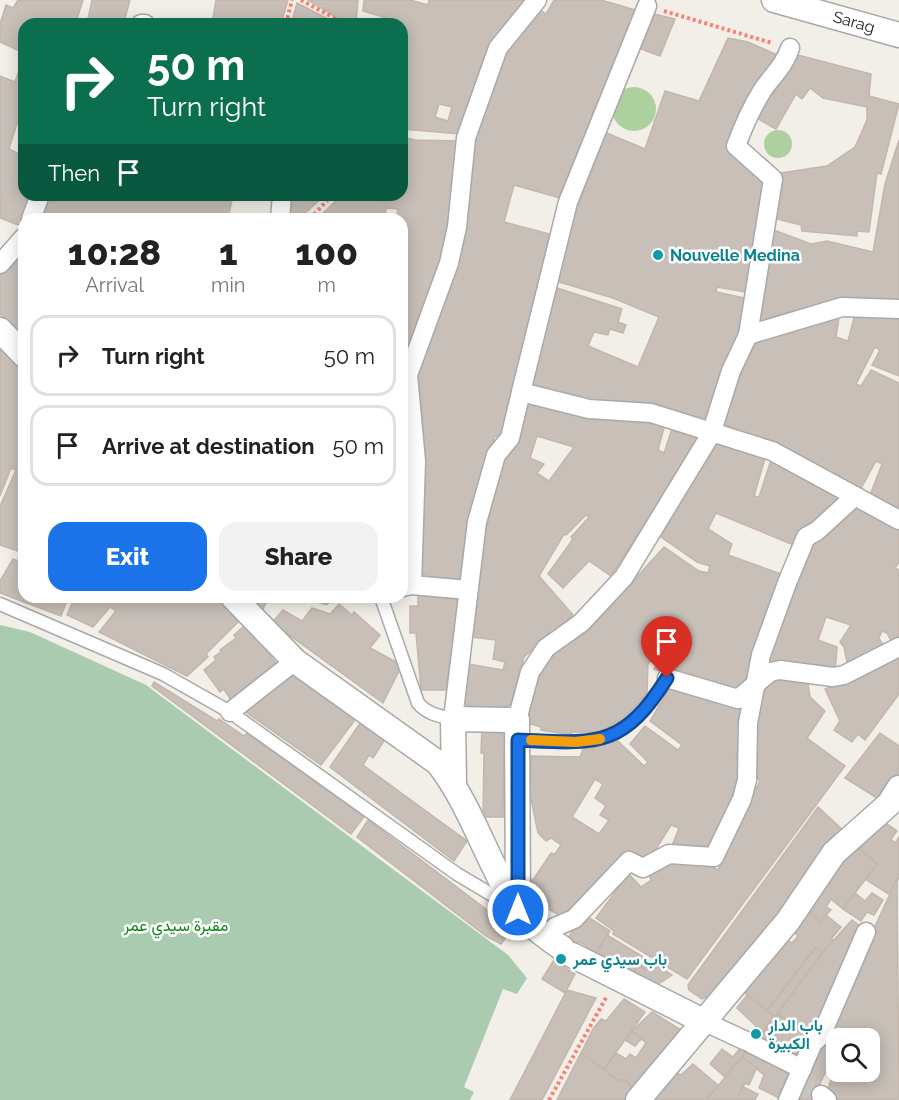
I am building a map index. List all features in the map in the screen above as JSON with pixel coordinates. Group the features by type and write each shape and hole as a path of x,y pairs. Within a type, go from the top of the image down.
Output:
{"street":[{"path":"408,572 416,461 408,375 450,263 457,227 466,138 498,48 537,0"},
{"name":"Sarag","path":"774,0 899,35"},
{"path":"454,783 453,719 477,522 496,455 510,438 568,202 647,6"},
{"path":"518,910 517,730 530,672 546,648 581,623 624,577 711,434 731,370 748,335 773,180 735,146 745,120 763,89 787,58 790,48"},
{"path":"0,264 18,244"},
{"path":"748,335 842,307 899,309"},
{"path":"0,330 18,349"},
{"path":"521,392 589,410 651,413 711,434 772,450 899,520"},
{"path":"560,947 555,927 574,919 628,861 643,868 669,854 714,857 742,799 747,780 748,723 761,655 806,537 817,531 855,496"},
{"path":"408,586 468,590"},
{"path":"238,603 295,661 438,763 454,783 518,910 560,947 802,1069"},
{"path":"667,678 732,699 744,696 770,672 780,670 833,677 844,675 899,647"},
{"path":"230,712 295,661"},
{"path":"453,719 517,730"},
{"path":"638,1100 647,1093 703,1021 788,921 834,853 889,804 899,788"},
{"path":"788,1100 813,1043 821,1036 866,932"}],"lane":[{"path":"383,603 418,703 432,714 453,719"},
{"path":"0,604 163,674 230,712 457,874 518,910"},
{"path":"517,730 576,742 612,736 625,729 640,714 654,699 667,678"}],"path":[{"path":"287,18 292,0"},
{"path":"301,0 334,18"},
{"path":"647,6 790,48"},
{"path":"316,213 326,201"},
{"path":"549,1100 574,1052 618,978"}],"green space":[{"path":"634,87 649,94 656,109 649,124 634,131 619,124 612,109 619,94"},
{"path":"778,130 788,134 792,144 788,154 778,158 768,154 764,144 768,134"},
{"name":"مقبرة سيدي عمر","path":"0,625 30,632 146,685 508,955 527,978 517,994 503,989 464,1087 474,1092 470,1100 0,1100"}],"building":[{"path":"18,0 83,0 77,18 18,18 18,50 0,42 0,24 6,5 13,8"},
{"path":"92,0 130,0 125,18 88,18"},
{"path":"216,0 288,0 283,18 213,18"},
{"path":"308,0 358,0 356,18 336,17"},
{"path":"364,0 410,0 428,5 429,0 529,0 460,134 408,130 408,18 386,18 363,11","holes":["439,104 452,107 448,121 435,117"]},
{"path":"554,0 601,0 639,11 564,199 514,185 504,222 553,235 504,438 495,436 470,523 461,583 418,579 412,387 473,138 504,51 540,10 546,14"},
{"path":"297,3 326,18 293,18"},
{"path":"650,13 675,19 660,56 639,48"},
{"name":"Nouvelle Medina","path":"728,38 748,42 782,57 741,119 728,150 768,184 750,293 717,287 716,292 750,299 743,333 706,428 526,389 551,286 622,309 618,322 626,325 623,333 610,329 608,335 594,332 588,346 638,367 659,317 613,298 552,280 572,202 580,203 602,131 645,149 665,91 699,101"},
{"name":"Nouvelle Medina","path":"794,54 871,74 869,96 899,104 881,174 877,173 869,232 857,231 857,236 802,231 801,225 777,219 781,173 827,166 855,147 867,120 867,107 823,98 810,88 802,99 796,94 776,129 753,116"},
{"path":"18,74 18,120 9,149 18,153 18,201 31,201 26,213 18,213 18,225 0,218 0,76 15,82"},
{"path":"408,138 458,141 454,226 408,366 408,213 397,213 398,209 386,208 386,213 323,213 336,201 408,201"},
{"name":"Nouvelle Medina","path":"899,140 899,305 758,329 774,230 811,244 827,241 873,252 885,184"},
{"path":"46,201 232,201 229,213 42,213"},
{"path":"289,201 318,201 305,213 287,213"},
{"path":"18,254 18,334 0,314 0,274"},
{"path":"856,310 899,313 899,376 872,365 880,350 875,347 856,384 861,386 871,370 899,383 899,513 869,498 882,464 876,461 858,494 776,445 720,423 737,371 755,340 840,311 836,337 848,341"},
{"path":"0,348 18,368 18,551 0,545 0,506 16,470 11,468 0,496"},
{"path":"529,399 665,424 658,450 664,453 673,426 702,435 641,536 638,534 611,576 589,561 563,588 548,574 573,539 571,537 589,517 586,515 566,535 564,534 539,576 573,615 524,657 511,704 496,712 468,706 462,700 469,664 503,670 505,662 493,659 496,640 472,637 472,596 494,494 494,478 501,458 520,433","holes":["537,436 574,447 549,481 537,473 544,464 530,458"]},
{"path":"712,443 766,455 754,496 759,497 772,457 845,498 816,526 809,523 796,546 716,513 708,529 732,544 728,555 781,574 767,622 749,660 754,678 735,694 654,669 663,652 658,649 648,664 647,693 621,723 618,721 600,732 572,732 571,735 541,730 541,727 528,723 533,690 550,652 586,633 664,547 699,571 708,573 710,566 697,562 661,537 673,516 670,514"},
{"path":"408,453 409,463 408,521"},
{"path":"858,502 899,526 899,562 895,568 899,570 899,639 891,641 887,633 882,631 879,638 884,647 848,667 844,647 840,642 851,625 826,617 818,640 837,647 835,672 764,664 811,540"},
{"path":"13,559 18,561 18,600 0,593 0,581"},
{"path":"418,590 460,592 446,690 421,690 416,633 410,633 410,606 418,606"},
{"path":"27,603 66,603 61,616"},
{"path":"72,603 226,603 240,620 206,654 208,657 187,676 99,632 116,611 110,607 93,627 67,615"},
{"path":"251,603 266,603 259,617"},
{"path":"339,604 352,615 354,612 380,635 370,648 402,665 383,703 282,630 278,634 268,627 283,610 302,621 312,608 330,614"},
{"path":"246,624 279,667 232,702 224,689 220,692 204,670 216,660 214,657 236,638 234,635"},
{"path":"899,654 899,694 865,740 858,734 852,742 834,730 840,721 825,689"},
{"path":"292,671 355,720 321,765 243,710"},
{"path":"807,678 810,697 825,711 807,738 845,766 687,979 613,934 614,931 596,918 618,888 616,885 629,874 641,887 651,880 649,875 673,859 707,864 718,870 744,814 752,787 757,788 760,780 752,776 758,709 768,681"},
{"path":"154,682 244,736 247,733 364,817 351,834 152,686"},
{"path":"671,686 746,708 736,758 742,759 738,779 742,781 711,852 671,848 679,828 671,825 648,862 628,852 574,915 562,917 540,904 543,901 526,890 551,853 555,854 561,845 551,838 546,841 538,833 530,794 531,756 580,757 583,749 589,745 592,748 617,740 644,766 648,762 630,744 645,726 678,750 682,745 650,721","holes":["595,779 603,784 595,798 606,806 600,815 609,820 599,834 572,817"]},
{"path":"363,719 386,738 373,758 369,755 363,765 467,841 454,861 330,767"},
{"path":"482,726 509,726 508,754 504,754 503,817 483,817"},
{"path":"880,733 899,746 899,773 880,800 845,778"},
{"path":"818,807 844,831 721,991 702,999 689,990 688,985"},
{"path":"368,820 499,919 497,923 509,933 501,944 486,936 357,837"},
{"path":"883,821 897,831 891,839 895,843 899,837 899,877 890,895 865,879 877,864 860,849"},
{"path":"853,843 877,864 843,909 831,899 826,907 831,910 820,921 805,908"},
{"path":"897,879 899,1100 834,1100 826,1093 830,1082 880,1082 880,1028 828,1028"},
{"path":"855,893 865,901 872,893 883,900 874,915 867,912 861,921 843,909"},
{"path":"805,908 820,921 826,915 841,927 831,939 835,941 822,953 815,948 767,1011 741,990 783,937 792,943 798,936 790,929"},
{"path":"583,914 610,931 596,953 580,942 564,967 575,974 565,993 542,979"},
{"path":"852,920 863,928 816,1036 777,1014 822,953"},
{"path":"607,935 650,961 645,969 638,966 633,973 596,953"},
{"path":"815,948 822,953 775,1017 767,1011"},
{"path":"650,961 672,975 657,985 633,973 638,966 645,969"},
{"path":"567,990 596,998 542,1100 510,1100"},
{"name":"باب الدار الكبيرة","path":"747,995 775,1017 725,1077 710,1064 722,1049 733,1057 757,1027 737,1008"},
{"path":"624,999 645,1012 604,1069 581,1053 593,1029 601,1019 606,1021"},
{"path":"652,1012 681,1030 637,1091 624,1079 619,1081 604,1069 616,1053 626,1059 630,1054 636,1058 646,1043 632,1031"},
{"path":"777,1014 808,1033 796,1062 755,1042"},
{"path":"632,1031 641,1039 635,1046 625,1040"},
{"path":"826,1032 826,1071 819,1086 804,1079"},
{"path":"750,1048 796,1070 790,1085 786,1082 779,1098 759,1088 764,1075 742,1057"},
{"path":"581,1053 619,1081 624,1079 637,1091 625,1100 557,1100"},
{"path":"742,1057 757,1067 749,1085 745,1083 737,1100 706,1100"},
{"path":"693,1064 718,1085 706,1100 650,1100 675,1072 681,1075"},
{"path":"804,1079 823,1088 816,1100 794,1100"},
{"path":"743,1087 758,1094 755,1100 737,1100"}],"tunnel":[{"path":"796,1084 821,1095"}],"slow traffic":[{"path":"531,740 576,742 600,739"}],"place":[{"name":"Nouvelle Medina","path":"658,255"},
{"name":"باب سيدي عمر","path":"561,959"},
{"name":"باب الدار الكبيرة","path":"756,1034"}],"route":[{"path":"518,910 518,740 576,742 612,736 625,729 640,714 654,699 667,678"}]}
